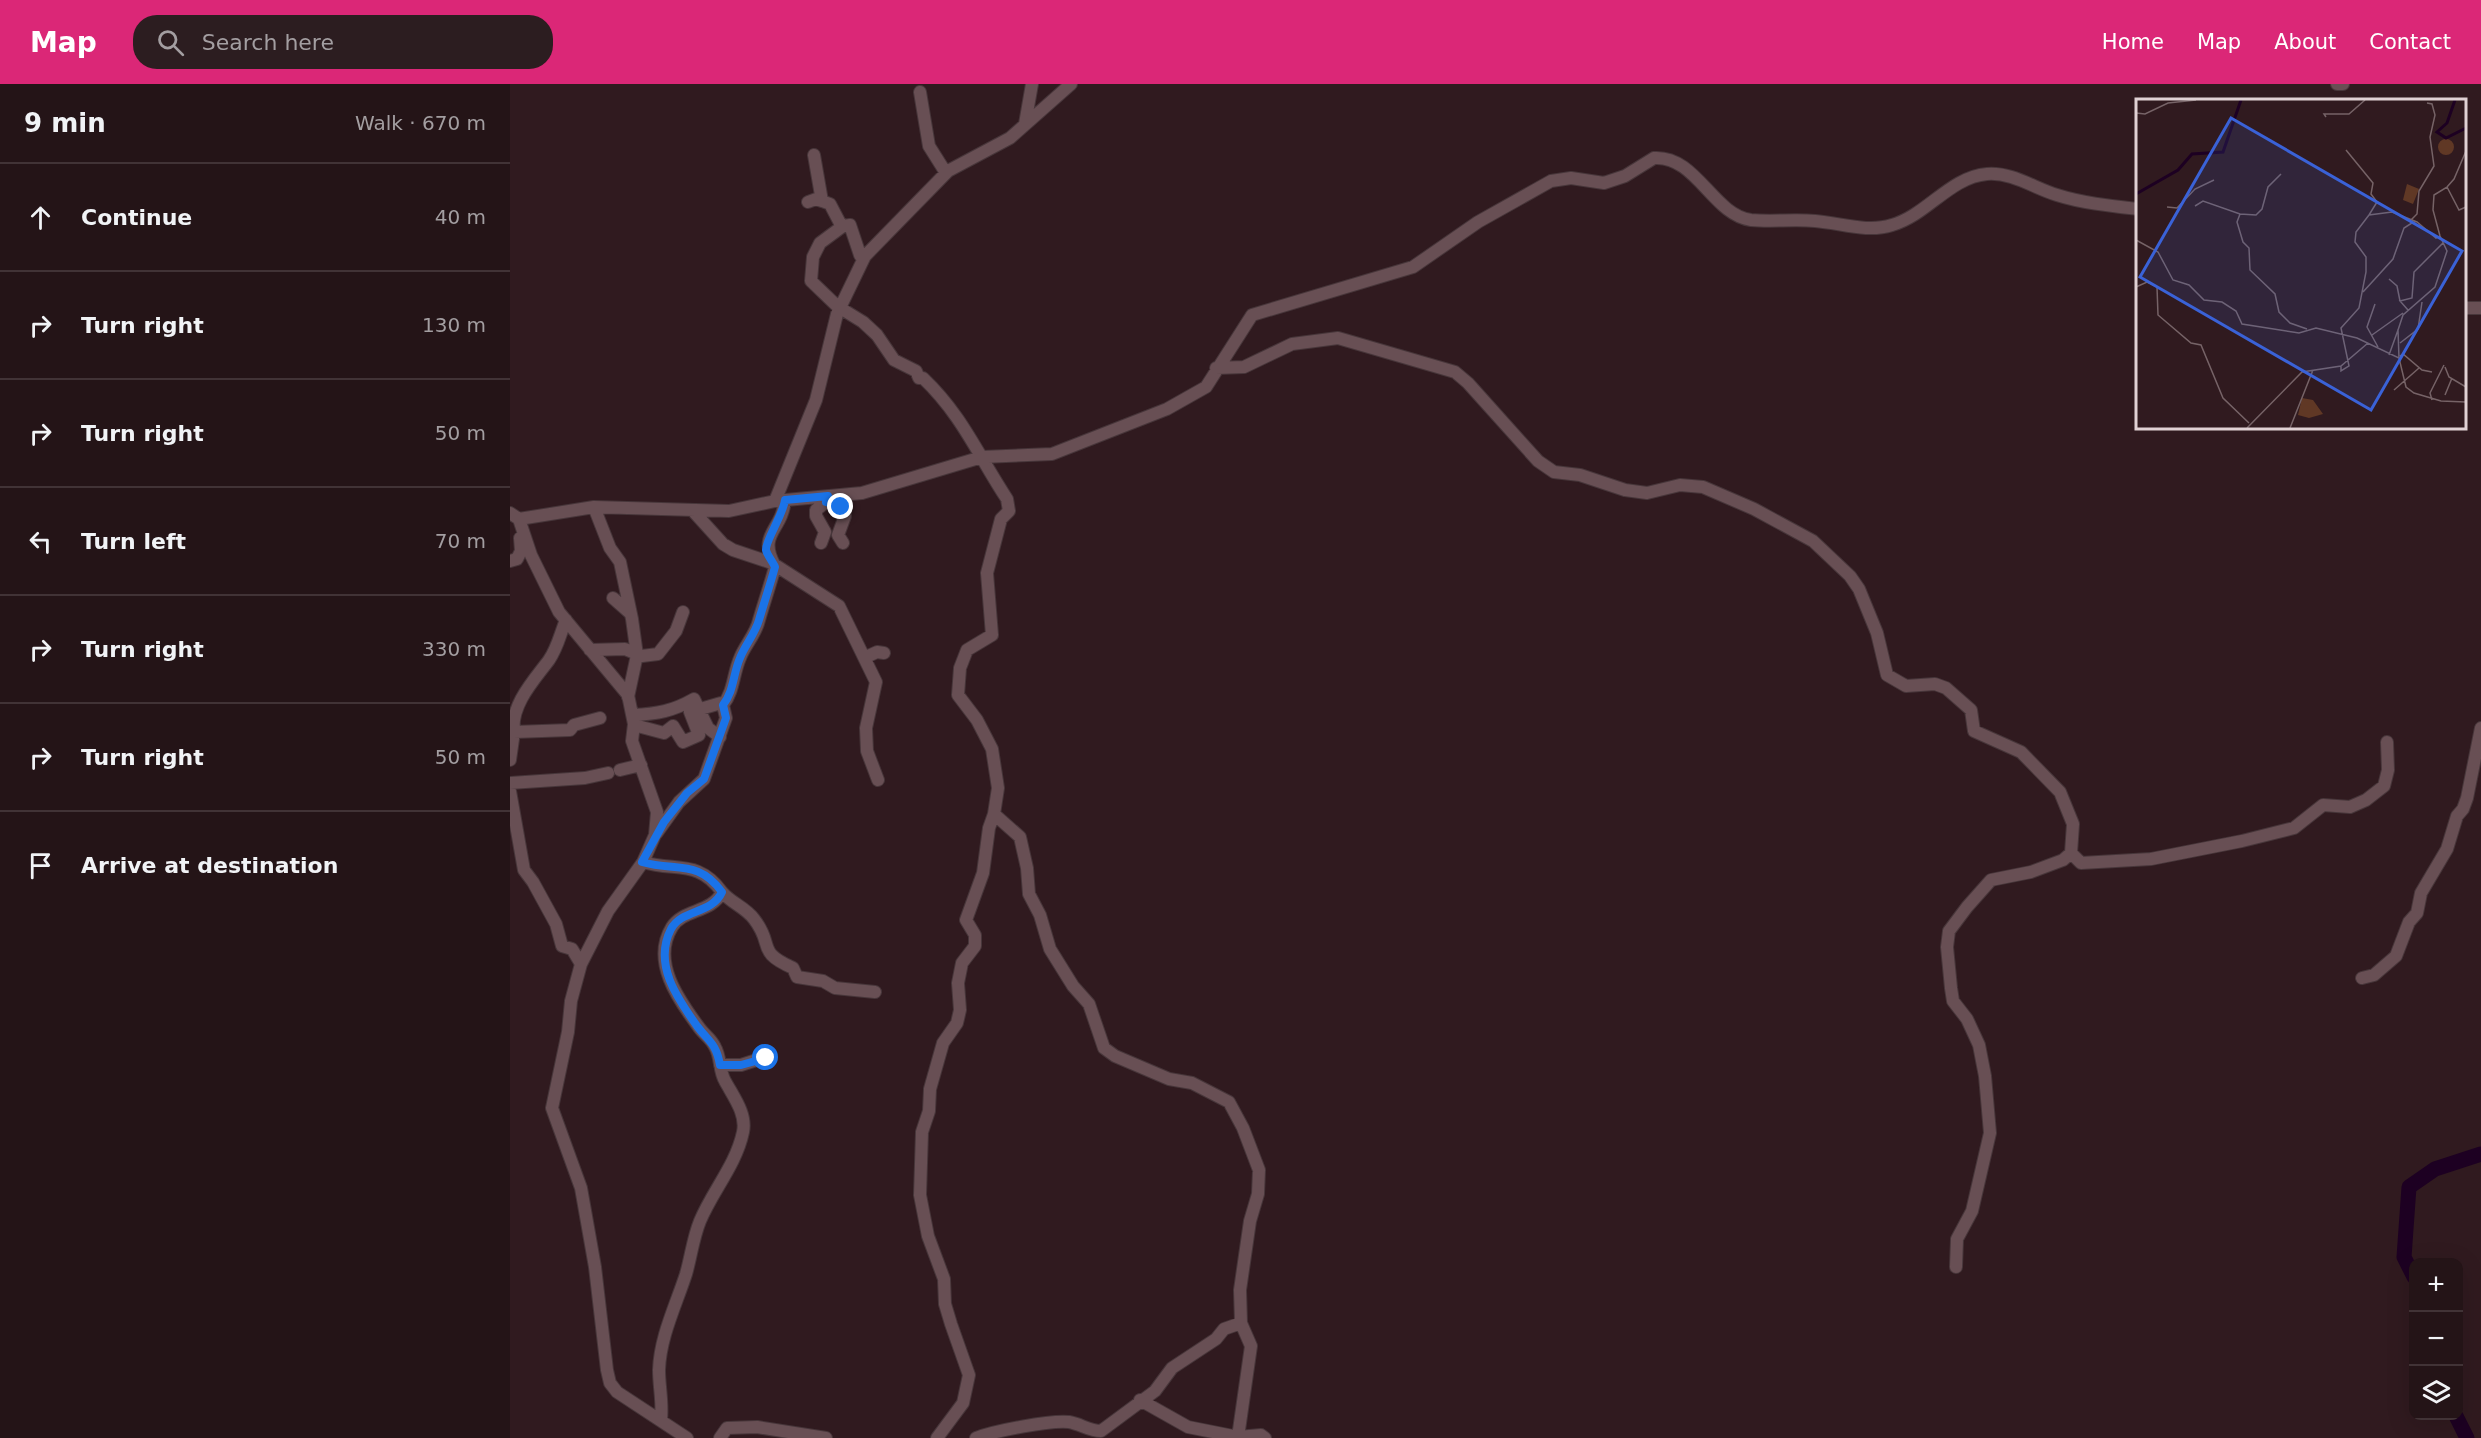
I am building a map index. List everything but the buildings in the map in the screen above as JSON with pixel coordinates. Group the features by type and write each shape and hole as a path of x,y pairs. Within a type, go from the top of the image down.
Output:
{"street":[{"path":"1025,124 1032,84"},
{"path":"687,1438 617,1392 610,1383 602,1336 596,1267 581,1188 552,1108 568,1032 571,1001 581,964 608,911 642,862 655,835 679,802 704,779 726,718 723,705 731,693 739,659 760,620 760,609 769,591 775,566 766,549 767,541 783,512 780,500 816,400 840,308 865,256 946,173 1010,138 1071,84"},
{"path":"2337,84 2343,84"},
{"path":"920,92 929,146 946,173"},
{"path":"814,155 822,201"},
{"path":"514,516 594,507 694,512 729,511 780,500 827,499 862,493 982,457 1052,454 1167,409 1206,387 1216,368 1252,315 1413,267 1478,222 1551,180 1571,178 1604,183 1625,176 1654,158 1671,160 1701,182 1730,210 1751,220 1816,221 1861,228 1887,226 1908,218 1966,180 1992,174 2009,176 2059,196 2136,209"},
{"path":"808,202 816,199 830,204 842,228"},
{"path":"865,256 860,255 850,225 842,228 820,243 813,257 812,281 840,308 863,322 885,343 894,360 916,371 919,378 923,378 945,400 962,421 1007,499 1009,511 1002,519 987,573 992,635 967,650 960,668 958,696 977,720 992,749 998,788 994,814 989,828 983,873 966,920 975,935 975,946 962,963 958,983 960,1011 957,1023 943,1043 930,1089 929,1111 922,1132 920,1195 928,1236 944,1279 945,1304 969,1375 963,1403 937,1438"},
{"path":"1216,368 1244,367 1292,344 1321,338 1348,339 1455,372 1468,383 1538,461 1554,472 1580,476 1636,492 1656,492 1687,485 1703,487 1804,535 1850,576 1859,589 1877,633 1887,675 1906,686 1935,684 1946,688 1969,706 1974,731 2021,752 2060,792 2073,824 2071,854"},
{"path":"827,499 844,510 845,516 838,535 843,543"},
{"path":"821,543 825,532 816,516 816,510 827,499"},
{"path":"594,507 610,548 620,562 631,614 637,655 628,697"},
{"path":"694,512 723,544 733,550 756,556 775,566 839,606 866,657 876,682 866,728 867,751 878,780"},
{"path":"510,561 517,559 521,551 514,516"},
{"path":"514,516 531,555 566,620 628,697 634,720 632,741 656,802 655,835"},
{"path":"613,598 631,614"},
{"path":"590,650 625,649 637,655 658,654 676,631 682,612"},
{"path":"510,760 514,732 511,726 512,709 530,680 552,655 566,620"},
{"path":"866,657 877,652 884,653"},
{"path":"634,720 679,708 694,699 708,728 720,737"},
{"path":"634,720 664,733 673,726 684,742 699,735 690,712 721,703 723,705"},
{"path":"514,732 524,734 543,729 570,730 574,725 600,718"},
{"path":"2362,978 2378,972 2396,956 2409,922 2417,913 2421,893 2447,849 2457,816 2463,810 2481,728"},
{"path":"2071,854 2081,862 2136,861 2288,830 2323,805 2350,807 2366,800 2382,787 2387,780 2387,742"},
{"path":"510,783 585,778 641,765"},
{"path":"510,791 524,870 556,924 562,946 572,949 581,964"},
{"path":"994,814 1020,837 1027,868 1029,894 1040,915 1050,949 1073,986 1089,1004 1104,1048 1115,1056 1170,1079 1192,1083 1229,1102 1243,1128 1259,1170 1258,1194 1250,1221 1240,1290 1241,1323 1251,1346 1238,1437"},
{"path":"1956,1266 1958,1239 1972,1211 1989,1133 1982,1053 1974,1032 1953,1001 1947,947 1949,931 1966,907 1991,880 2031,872 2071,854"},
{"path":"642,862 657,866 696,869 713,879 722,892 754,918 765,936 765,949 769,954 784,965 793,968 798,977 823,981 835,988 874,992"},
{"path":"661,1420 659,1370 671,1311 685,1275 699,1224 710,1200 735,1160 743,1132 740,1108 722,1076 714,1044 699,1029 671,982 663,956 672,927 681,919 710,905 722,892"},
{"path":"720,1065 741,1065 766,1058"},
{"path":"976,1438 1025,1427 1069,1422 1090,1431 1101,1431 1155,1391 1172,1368 1216,1340 1224,1329 1241,1323"},
{"path":"1140,1400 1188,1427 1238,1437 1261,1435 1265,1438"},
{"path":"720,1438 727,1428 757,1426 826,1438"}],"waterway":[{"path":"2409,1267 2404,1257 2409,1187 2435,1169 2481,1154"},
{"path":"2458,1420 2467,1438"}],"route":[{"path":"766,1058 741,1065 720,1065 717,1050 710,1038 699,1029 665,971 663,956 672,927 681,919 703,910 720,898 722,892 713,879 696,869 657,866 642,862 664,822 687,793 704,779 726,718 723,705 731,693 739,659 760,620 760,609 769,591 775,567 766,549 767,541 783,512 785,500 828,496 826,502 841,507"}]}
